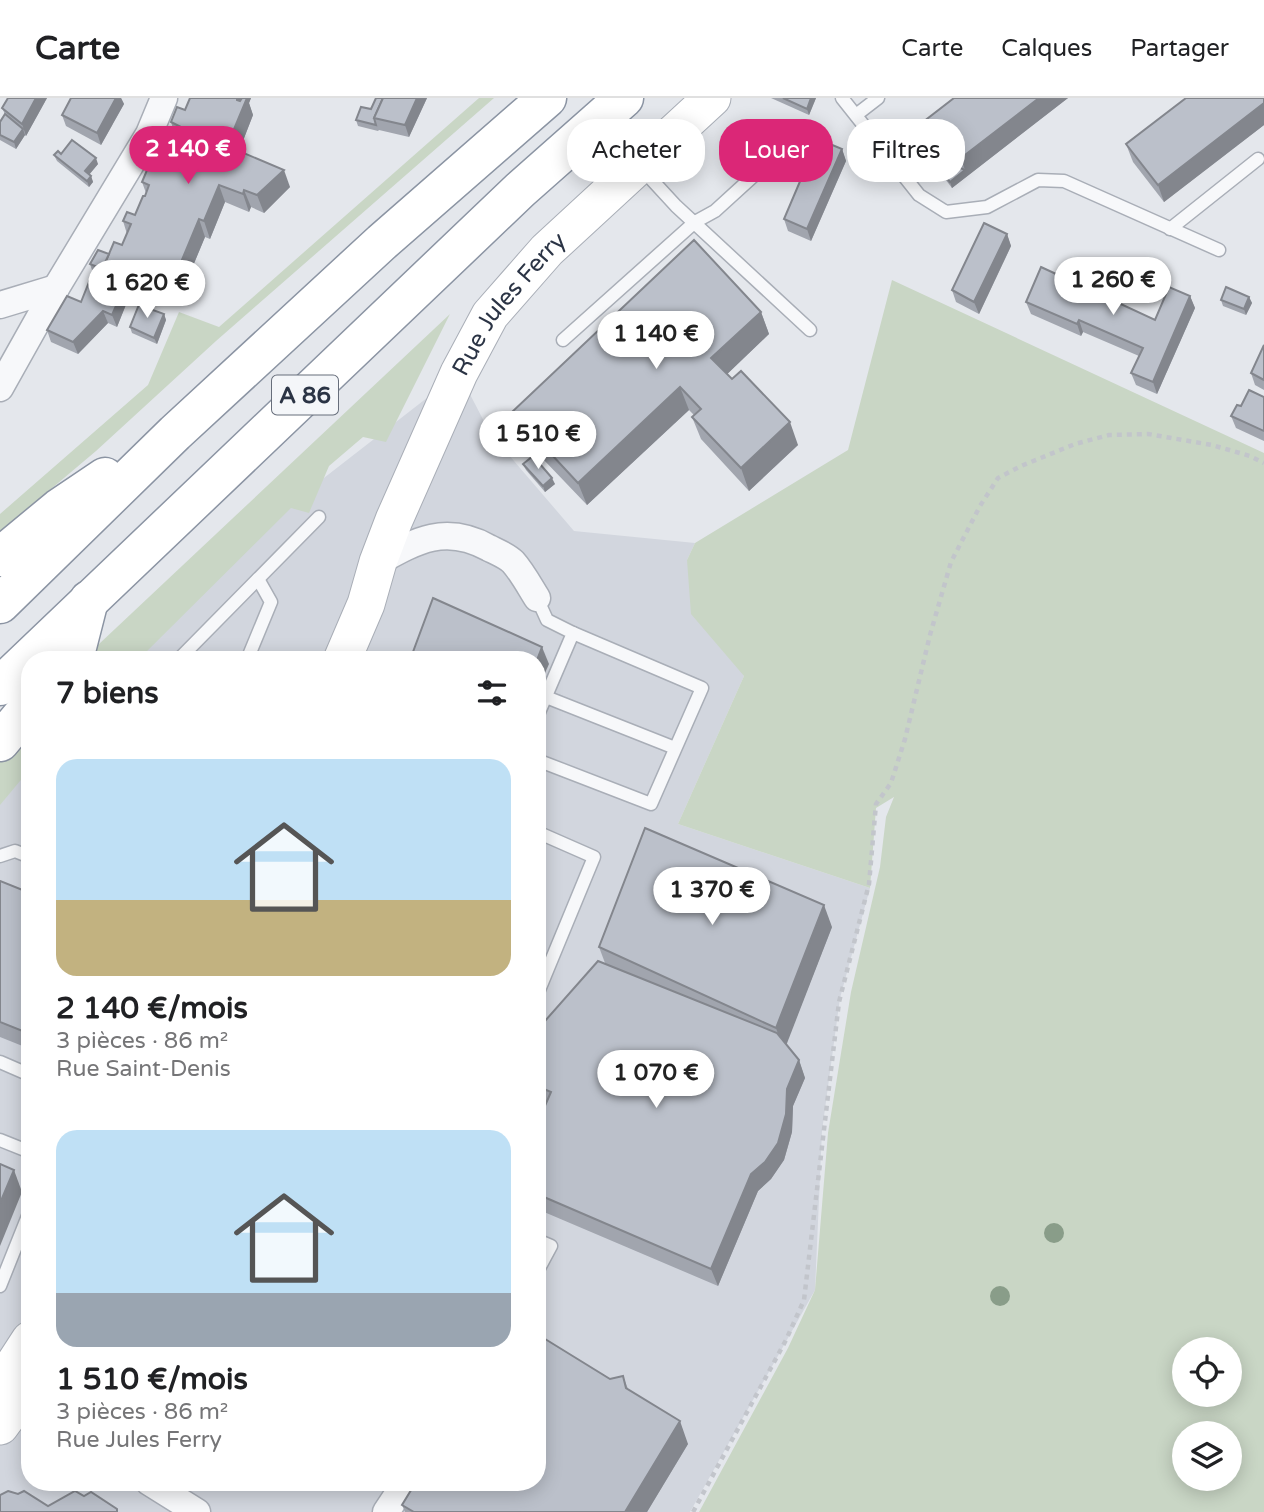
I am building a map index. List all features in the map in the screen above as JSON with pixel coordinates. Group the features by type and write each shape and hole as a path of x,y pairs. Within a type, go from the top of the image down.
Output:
{"highway":[{"name":"A 86","path":"0,604 175,433 382,242 547,98"},
{"name":"A 86","path":"36,651 520,190 624,98"},
{"path":"0,557 58,508 175,433"},
{"path":"76,651 89,600"},
{"name":"A 86","path":"0,686 21,666"},
{"path":"0,742 21,717"}],"street":[{"path":"0,388 56,288 149,134 164,98"},
{"name":"Rue Jules Ferry","path":"689,119 712,98"},
{"name":"Rue Jules Ferry","path":"346,651 366,604 378,562 459,373 490,315 547,250 620,182"},
{"path":"0,305 56,288"},
{"path":"378,562 414,541 432,536 449,536 478,542 512,561 537,598"},
{"name":"Rue Jules Ferry","path":"331,651 352,598 378,562"},
{"path":"13,1400 21,1372"},
{"path":"163,1491 197,1512"},
{"path":"386,1512 400,1491"}],"lane":[{"path":"842,98 919,195 946,212 987,206 1038,180 1064,181 1219,250"},
{"path":"856,115 878,98"},
{"path":"1170,229 1258,159"},
{"path":"654,182 676,206 810,330"},
{"path":"563,340 695,222 715,211 747,182"},
{"path":"187,651 319,517"},
{"path":"251,651 271,602 258,579"},
{"path":"537,598 547,620 702,688 651,804 546,763"},
{"path":"546,695 573,633"},
{"path":"546,697 675,748"},
{"path":"546,836 594,858 546,973"},
{"path":"0,856 21,852"},
{"path":"0,1062 21,1071"},
{"path":"0,1140 21,1148"},
{"path":"0,1286 21,1234"}],"path":[{"path":"693,1512 786,1340 804,1300 839,1002 869,884 876,804 891,783 905,739 951,562 980,506 998,478 1075,444 1109,435 1148,434 1212,445 1264,463"}],"shaded area":[{"path":"459,373 490,433 574,531 695,543 687,560 744,676 678,824 870,888 840,998 822,1131 815,1290 690,1512 0,1512 0,787 21,762 21,1491 546,1491 546,651 133,651 257,530"}],"green space":[{"path":"479,98 494,98 216,341 96,451 0,532 0,514 148,385 179,312 219,327"},
{"path":"892,280 1264,453 1264,1512 699,1512 788,1348 815,1290 828,1133 851,992 880,867 886,817 894,797 876,808 870,888 678,824 744,676 691,614 687,560 695,543 848,450"},
{"path":"450,314 386,442 363,437 329,466 309,513 291,508 147,651 92,651"},
{"path":"21,732 21,780 0,805 0,759"}],"building":[{"path":"8,98 36,98 22,124 2,108"},
{"path":"71,98 116,98 97,133 62,115"},
{"path":"190,98 237,98 240,101 247,98 227,146 284,170 257,195 244,190 243,194 219,185 204,221 199,219 179,267 166,262 158,282 106,261 114,242 122,245 131,224 123,221 127,212 135,215 145,196 149,185 142,182 158,144 171,150 181,127 171,122 177,107 185,110"},
{"path":"376,98 383,98 374,118 376,125 356,120 361,107 371,109"},
{"path":"383,98 417,98 405,125 374,118"},
{"path":"783,98 811,98 807,109"},
{"path":"954,98 1039,98 965,155 965,119 927,119"},
{"path":"1186,98 1264,98 1264,103 1158,185 1126,144"},
{"path":"5,114 23,129 14,142 0,135 0,122"},
{"path":"72,140 96,158 85,171 91,176 87,181 54,155 58,151 61,154"},
{"path":"833,145 842,149 833,170"},
{"path":"800,182 828,182 807,229 784,219"},
{"path":"984,223 1007,234 974,302 952,290"},
{"path":"694,240 761,312 711,358 732,379 741,371 790,422 741,468 692,417 701,409 680,387 578,483 512,412"},
{"path":"98,250 109,254 102,269 90,264"},
{"path":"1041,267 1155,320 1169,287 1190,296 1153,382 1131,373 1143,348 1079,320 1077,324 1026,302"},
{"path":"91,277 123,290 112,315 103,311 73,342 47,330 67,296 81,302"},
{"path":"1226,287 1249,297 1244,309 1221,300"},
{"path":"140,302 164,314 154,338 130,327"},
{"path":"1264,345 1264,380 1251,373"},
{"path":"1249,390 1264,397 1264,431 1231,416 1237,405 1241,406"},
{"path":"533,456 552,478 543,486 523,464"},
{"path":"433,598 542,647 540,651 413,651"},
{"path":"645,828 824,905 776,1028 599,947"},
{"path":"0,881 21,889 21,1030 0,1022"},
{"path":"598,961 777,1033 799,1060 787,1089 786,1114 778,1143 765,1162 751,1174 711,1269 546,1198 546,1103 551,1092 546,1090 546,1020"},
{"path":"0,1164 14,1170 0,1203"},
{"path":"546,1340 610,1379 623,1376 626,1388 680,1421 625,1512 414,1512 402,1505 411,1491 546,1491"},
{"path":"8,1491 18,1494 24,1491 48,1506 75,1491 84,1496 91,1492 117,1509 117,1512 0,1512 0,1495"}]}
